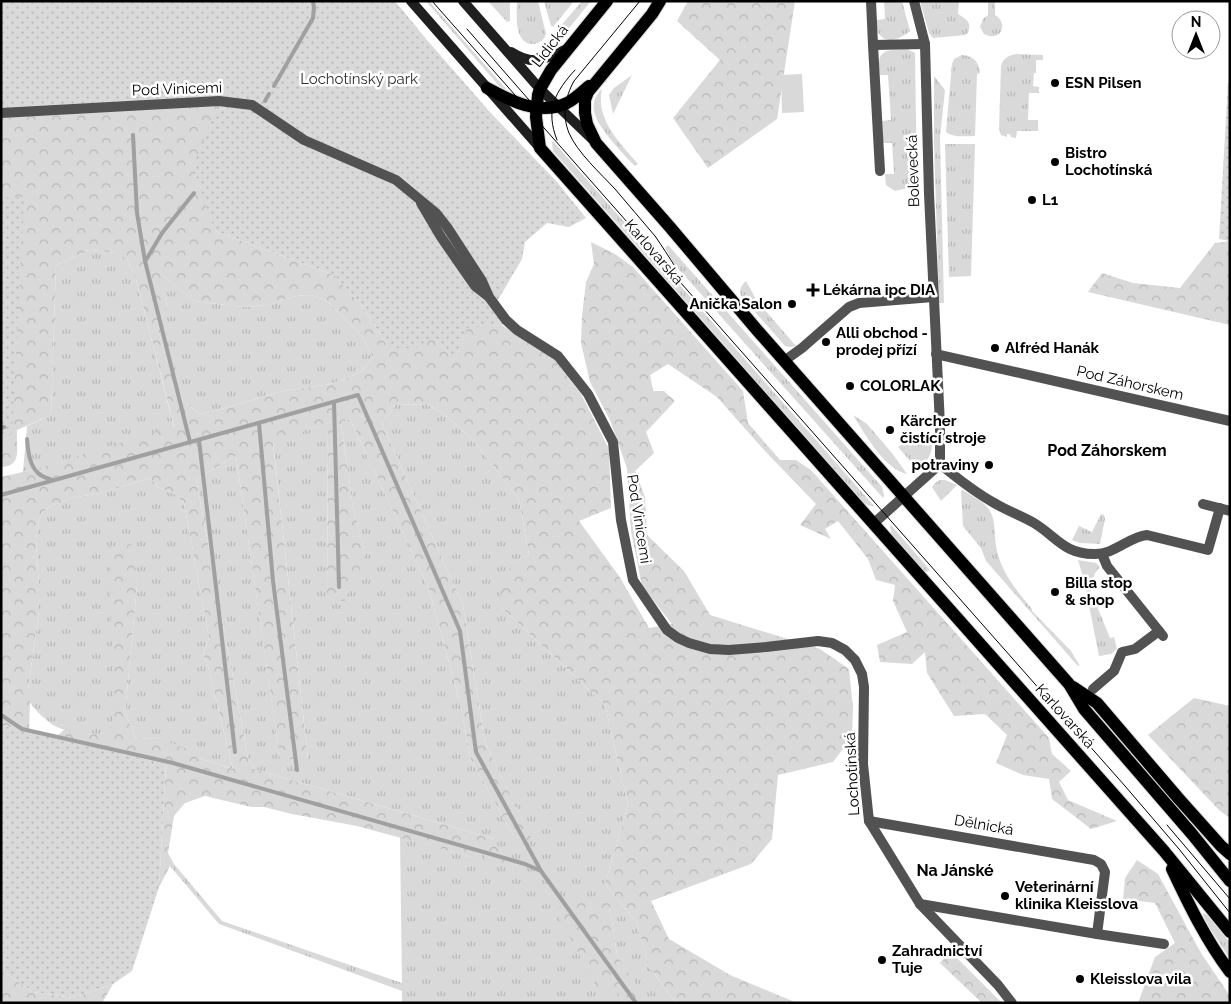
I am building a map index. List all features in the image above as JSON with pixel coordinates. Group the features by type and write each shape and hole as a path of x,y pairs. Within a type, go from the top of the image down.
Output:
{"main road":[{"name":"Karlovarská","path":"412,1 540,148 1164,851 1230,932"},
{"name":"Karlovarská","path":"463,1 540,88 596,143 784,361 1069,684 1084,710 1192,834 1230,882"},
{"name":"Lidická","path":"540,148 536,108 540,88 551,70 606,1"},
{"path":"487,88 517,103 536,108 558,106 567,103 601,76 652,14 660,1"},
{"path":"500,44 529,61 538,61 568,49"},
{"name":"Karlovarská","path":"596,143 586,119 584,106 588,92 601,76"},
{"path":"1069,684 1097,703 1179,799 1230,854"},
{"path":"1164,851 1188,902 1222,962 1230,972"}],"street":[{"path":"871,1 880,172"},
{"name":"Bolevecká","path":"914,1 924,44 940,464"},
{"path":"873,44 924,44"},
{"name":"Pod Vinicemi","path":"1,114 220,101 252,105 304,140 396,180 436,213 482,281 489,297 506,320 517,330 558,356 588,394 613,442 621,520 633,580 667,630 683,641 710,649 729,650 818,641 832,643 845,650"},
{"path":"784,361 802,348 849,307 859,302 933,297"},
{"name":"Pod Záhorskem","path":"936,354 1230,421"},
{"path":"873,524 940,464 979,494 1034,524 1066,548 1082,554 1102,554 1147,535 1208,550 1225,509 1203,504"},
{"path":"1093,689 1114,671 1122,652 1135,649 1161,634 1107,566 1102,554"},
{"name":"Lochotínská","path":"845,650 855,660 862,674 864,686 863,764 868,821 920,904 998,984 1012,1003"},
{"name":"Dělnická","path":"868,821 1094,860 1101,864 1105,872 1097,934"},
{"path":"920,904 1164,944"}],"green space":[{"name":"Lochotínský park","path":"1,1 395,1 489,111 557,182 586,218 569,227 547,223 525,242 522,259 495,305 506,320 502,325 467,328 456,358 435,338 429,339 416,348 389,348 363,307 334,275 215,231 193,167 219,101 1,113"},
{"path":"426,1 429,1 506,89 499,86"},
{"path":"488,1 510,1 510,21 507,22"},
{"path":"517,1 538,1 546,34 540,42 534,44 527,43 519,34"},
{"path":"544,1 574,1 553,27 551,26"},
{"path":"582,1 591,1 562,37 558,32 559,28"},
{"path":"688,1 795,1 777,119 708,168 673,118 720,60 677,21"},
{"path":"884,1 902,1 910,31 897,39 883,38 877,32 876,20 885,19"},
{"path":"920,1 959,1 958,14 968,22 968,33 965,35 933,38 929,33"},
{"path":"988,1 995,1 995,15 1002,23 1001,31 995,36 984,34 980,27 983,19 988,15"},
{"path":"907,49 915,53 917,186 895,191 886,185 885,174 894,174 892,143 883,143 882,121 891,120 888,75 880,75 879,61 883,53 887,51"},
{"path":"1016,54 1043,55 1043,60 1036,60 1036,73 1034,73 1033,86 1039,87 1039,93 1029,93 1028,120 1038,120 1038,131 1017,131 1016,138 1011,137 1010,134 1007,134 1007,137 1001,135 999,129 1001,66 1006,58"},
{"path":"962,55 973,58 977,63 980,73 977,74 975,136 956,136 946,132 952,64 954,59"},
{"path":"802,74 804,112 782,113 781,75"},
{"path":"632,75 613,114 609,95 614,88"},
{"path":"934,76 945,90 940,137 944,303 939,303"},
{"path":"1228,83 1230,83 1230,241 1219,239"},
{"path":"602,89 602,110 606,120 617,139 638,164 635,166 611,140 596,117 594,102"},
{"path":"219,101 215,231 334,275 363,307 389,348 441,289 456,358 467,327 502,325 555,360 581,394 609,449 611,508 579,521 619,576 649,628 672,624 642,586 631,531 627,468 610,420 590,382 581,343 586,282 594,264 591,242 615,254 633,267 743,391 748,423 780,460 796,460 811,470 1049,738 1052,754 1071,771 1059,782 1068,800 1117,821 1091,829 1052,799 1049,779 1023,775 996,763 1007,735 985,714 954,716 927,673 925,652 912,664 880,662 877,645 907,632 893,601 895,585 876,580 868,559 838,521 825,529 831,539 800,525 816,504 717,397 668,364 650,375 653,391 664,391 675,401 646,432 654,453 635,471 645,497 647,535 684,571 710,615 820,649 849,669 853,707 852,737 833,762 778,775 772,839 751,864 651,901 669,939 730,975 797,1003 681,1003 673,999 648,965 637,923 605,884 628,805 605,705 501,607 502,577 517,561 529,555 519,499 473,440 443,413 426,404 395,405 382,424 463,605 485,743 533,841 514,837 471,760 460,703 429,589 350,419 341,422 353,507 366,557 344,602 327,595 328,423 273,443 308,759 280,759 236,456 196,479 248,758 254,769 494,839 508,867 485,861 484,855 471,857 357,826 264,807 251,807 205,796 185,803 174,816 168,853 174,864 170,866 159,887 166,764 55,738 65,729 86,734 100,733 111,727 114,720 109,547 132,544 138,575 125,713 136,738 160,739 198,753 199,758 233,769 208,666 203,654 209,638 184,503 175,494 159,488 150,478 101,493 72,498 49,507 43,512 39,519 36,540 39,611 28,690 30,701 29,731 1,726 1,477 36,469 174,426 136,279 127,259 116,253 91,250 56,265 51,415 17,430 17,454 15,460 8,466 1,467 1,113","holes":["160,273 194,301 242,307 268,305 296,296 311,295 327,301 361,335 373,357 361,372 331,384 283,391 200,414 183,401 166,359 158,328 167,306"]},
{"path":"553,141 874,506 869,506 863,502 553,151"},
{"path":"945,144 975,144 971,276 949,277"},
{"path":"24,197 12,433 1,437 1,198"},
{"path":"1230,241 1230,325 1088,292 1102,273 1133,283 1180,288 1215,243"},
{"path":"668,245 882,487 883,498 675,265 665,248"},
{"path":"91,250 117,253 127,259 136,279 174,427 52,465 23,472 27,426 51,415 56,265"},
{"path":"159,272 194,301 243,307 268,305 296,296 311,295 327,301 361,335 373,357 361,372 331,384 283,391 200,414 183,401 166,359 158,328 167,306"},
{"path":"746,281 757,301 796,346 785,346 741,296 741,288"},
{"path":"426,404 443,413 473,440 519,499 529,555 517,561 501,607 605,705 628,805 605,884 637,923 648,965 673,999 681,1003 648,1003 644,998 617,955 609,900 618,993 625,1003 402,1003 402,991 219,924 170,866 174,864 222,921 402,983 400,837 471,857 494,839 254,769 248,758 196,479 236,456 280,758 308,759 273,442 328,423 327,595 366,557 353,507 341,422 350,419 429,589 460,703 471,760 514,837 532,840 485,743 463,605 382,424 395,405"},
{"path":"853,415 867,424 907,474 899,471 883,458 869,441"},
{"path":"932,434 930,454 926,462 918,470 898,447 913,437"},
{"path":"150,478 159,488 175,494 184,503 209,638 203,654 208,666 233,769 199,758 160,739 136,738 125,713 138,575 113,725 109,730 89,735 60,728 51,724 39,714 28,697 39,611 36,540 39,519 49,507 72,498 101,493"},
{"path":"940,480 957,485 941,501 932,487"},
{"path":"963,490 982,502 990,511 994,524 998,555 1005,572 1032,611 1071,651 1080,666 1077,665 986,561 981,548 963,526 961,491"},
{"path":"1101,514 1104,515 1105,519 1100,544 1080,543 1072,540 1079,526 1092,532"},
{"path":"891,525 930,570 925,573 892,535"},
{"path":"1078,560 1096,563 1100,567 1095,573 1090,589 1110,638 1114,637 1117,649 1111,654 1099,656 1084,580"},
{"path":"1194,698 1230,706 1230,818 1219,810 1148,735"},
{"path":"1,726 166,764 159,887 132,971 113,984 73,998 33,992 1,970"},
{"path":"1137,860 1158,874 1201,953 1230,996 1230,1003 1138,1003 1155,957 1175,943 1155,903 1123,899 1125,878"},
{"path":"578,895 609,900 617,955 648,1003 625,1003 618,993 599,991 555,910"},
{"path":"1202,913 1207,915 1230,943 1230,959 1209,927"},
{"path":"951,952 1002,1003 982,1003 940,963"},
{"path":"1,970 33,992 73,998 113,984 102,1003 1,1003"}],"waterway":[{"path":"274,86 313,18 313,1"},
{"path":"265,101 269,94"},
{"path":"133,135 137,213 145,261 190,442"},
{"path":"146,260 162,233 194,193"},
{"path":"1,495 358,395 460,631 476,752 541,871"},
{"path":"334,402 339,587"},
{"path":"259,423 273,581 297,770"},
{"path":"27,439 29,457 35,470 52,480"},
{"path":"199,440 235,752"},
{"path":"1,715 22,729 173,763 525,864 541,871 636,1003"}],"tram line":[{"path":"432,1 1125,786 1230,913"},
{"path":"640,1 574,81 568,93 565,113 569,133 578,148 655,236 676,268"},
{"path":"467,29 536,108"},
{"path":"557,140 552,120 554,102 562,86 575,70"},
{"path":"1167,825 1230,899"}],"place":[{"name":"ESN Pilsen","path":"1055,83"},
{"name":"Bistro Lochotínská","path":"1055,162"},
{"name":"L1","path":"1032,200"},
{"name":"Lékárna ipc DIA","path":"813,290"},
{"name":"Anička Salon","path":"792,304"},
{"name":"Alli obchod - prodej přízí","path":"826,342"},
{"name":"Alfréd Hanák","path":"995,348"},
{"name":"COLORLAK","path":"850,386"},
{"name":"Kärcher čistící stroje","path":"890,430"},
{"name":"potraviny","path":"989,465"},
{"name":"Billa stop & shop","path":"1055,592"},
{"name":"Veterinární klinika Kleisslova","path":"1005,896"},
{"name":"Zahradnictví Tuje","path":"882,960"},
{"name":"Kleisslova vila","path":"1080,979"}],"district":[{"name":"Pod Záhorskem","path":"1107,450"},
{"name":"Na Jánské","path":"955,870"}]}
